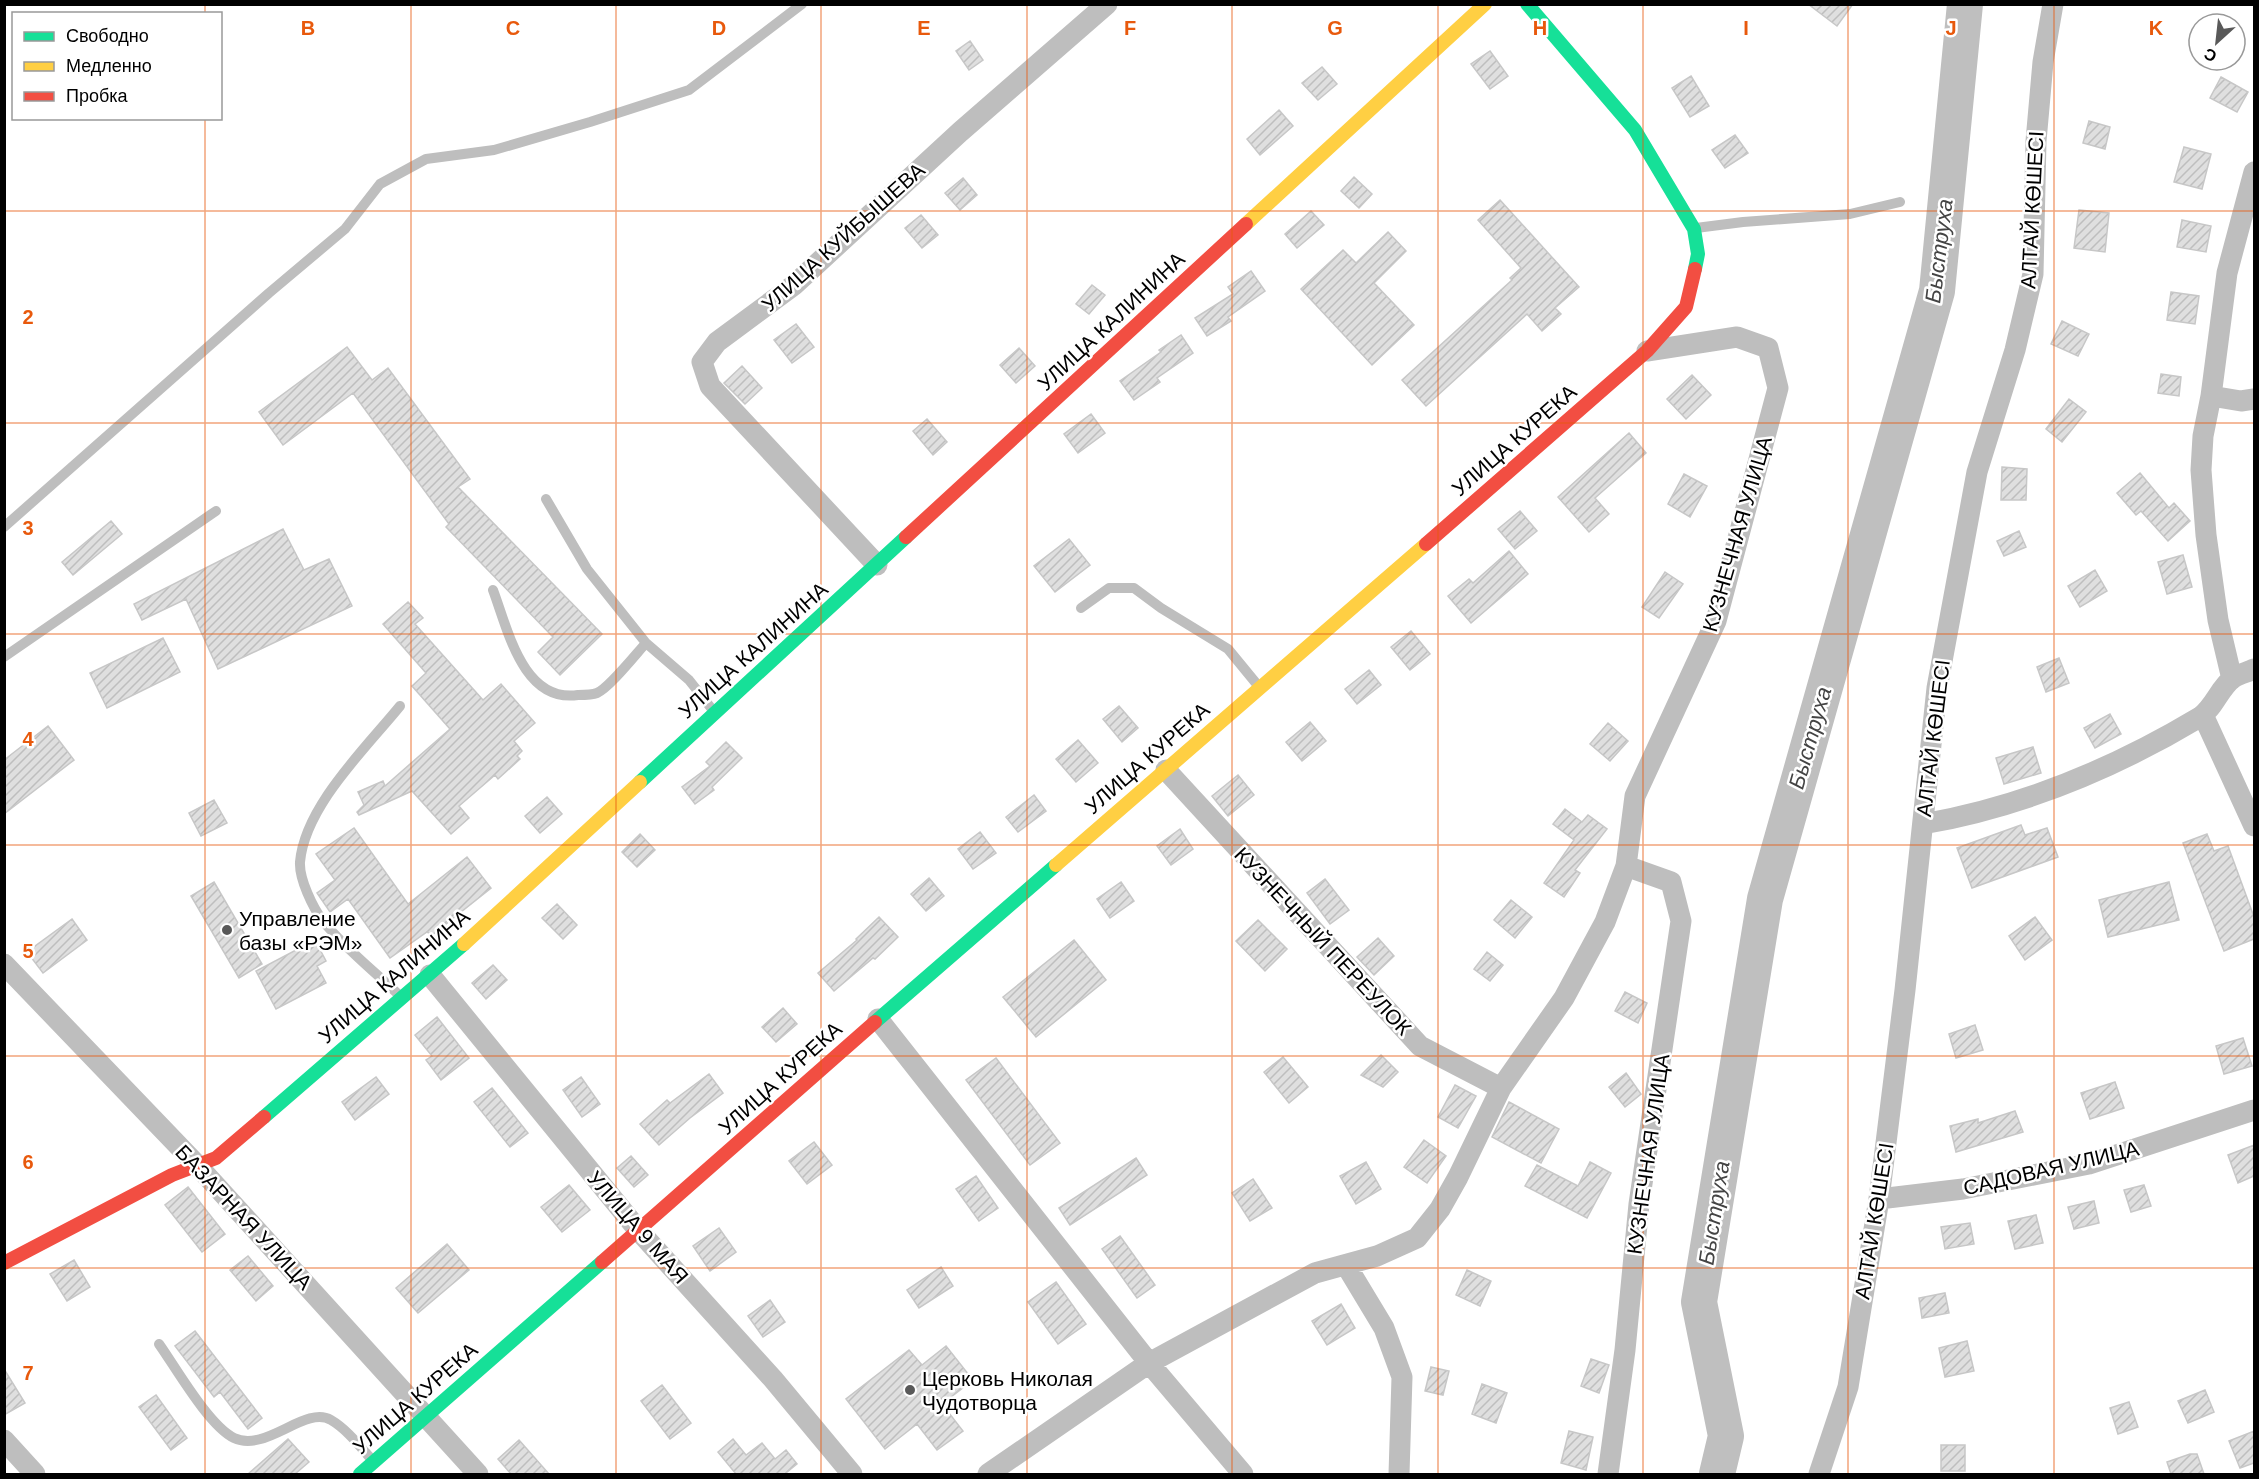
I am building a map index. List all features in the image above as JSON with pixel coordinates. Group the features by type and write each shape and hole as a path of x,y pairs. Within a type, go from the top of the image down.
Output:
{"street":[{"name":"УЛИЦА КУЙБЫШЕВА","path":"877,565 710,386 702,362 717,342 794,285 960,132 1107,4"},
{"name":"УЛИЦА КАЛИНИНА","path":"4,1263 171,1175 216,1158 429,975 1485,4"},
{"name":"УЛИЦА КУРЕКА","path":"360,1474 639,1232 878,1019 1647,351 1686,306 1698,254 1694,229 1635,130 1527,4"},
{"name":"АЛТАЙ КӨШЕСІ","path":"1819,1474 1848,1387 1879,1199 1905,990 1937,688 1977,472 2015,350 2033,274 2036,141 2043,63 2053,4"},
{"path":"2232,679 2217,609 2206,535 2201,470 2203,436 2211,396 2227,273 2254,172"},
{"name":"КУЗНЕЧНАЯ УЛИЦА","path":"988,1474 1149,1363 1315,1273 1377,1256 1418,1238 1440,1209 1458,1177 1501,1088 1564,998 1605,922 1626,866 1635,796 1716,621 1778,388 1768,348 1737,337 1647,351"},
{"path":"2211,396 2241,401 2254,399"},
{"path":"1923,824 1963,817 2053,790 2116,762 2203,715 2232,679 2254,669"},
{"path":"2203,715 2254,826"},
{"name":"КУЗНЕЧНЫЙ ПЕРЕУЛОК","path":"1166,770 1420,1046 1501,1088"},
{"name":"КУЗНЕЧНАЯ УЛИЦА","path":"1608,1474 1625,1350 1640,1204 1682,921 1671,882 1626,866"},
{"name":"БАЗАРНАЯ УЛИЦА","path":"4,964 197,1165 478,1474"},
{"name":"УЛИЦА 9 МАЯ","path":"429,975 639,1232 772,1379 852,1474"},
{"path":"878,1019 1149,1363 1243,1474"},
{"name":"САДОВАЯ УЛИЦА","path":"1879,1199 1963,1189 2089,1164 2254,1110"},
{"path":"1346,1265 1384,1328 1402,1377 1399,1474"},
{"path":"4,1440 35,1474"}],"lane":[{"path":"4,527 269,293 345,229 380,184 426,159 494,150 689,90 802,4"},
{"path":"1694,229 1743,222 1850,214 1900,202"},
{"path":"546,499 587,569 646,643 689,680 715,713"},
{"path":"4,657 216,511"},
{"path":"1081,608 1108,588 1134,588 1161,608 1228,649 1260,688"},
{"path":"493,590 521,664 538,685 565,697 597,693 624,669 646,643"},
{"path":"400,706 324,799 308,833 300,864 307,893 322,919 351,953 402,998"},
{"path":"159,1344 208,1415 225,1432 236,1439 256,1441 311,1418 329,1418 344,1430 374,1462"}],"building":[{"path":"1808,4 1853,4 1837,26"},
{"path":"970,41 983,60 969,70 956,51"},
{"path":"1490,51 1508,76 1490,89 1471,64"},
{"path":"1322,67 1337,84 1318,100 1302,83"},
{"path":"1691,76 1709,106 1690,117 1672,88"},
{"path":"2221,77 2248,92 2237,112 2210,98"},
{"path":"1279,110 1293,126 1260,155 1247,139"},
{"path":"2089,121 2110,127 2105,149 2083,143"},
{"path":"1735,135 1748,153 1725,168 1712,150"},
{"path":"2184,147 2211,154 2202,189 2174,182"},
{"path":"1354,177 1372,194 1359,208 1341,191"},
{"path":"963,178 977,195 960,210 945,193"},
{"path":"1500,200 1579,287 1555,308 1561,314 1542,331 1527,314 1426,406 1402,380 1512,280 1510,278 1521,268 1478,220"},
{"path":"2079,210 2109,213 2105,252 2074,248"},
{"path":"1311,211 1324,225 1297,248 1285,234"},
{"path":"921,215 938,235 922,248 905,228"},
{"path":"2182,220 2211,226 2206,252 2177,247"},
{"path":"1388,232 1406,251 1374,283 1414,325 1372,365 1301,289 1343,250 1356,263"},
{"path":"1251,271 1265,291 1228,317 1231,321 1207,336 1195,318 1233,294 1228,287"},
{"path":"1092,285 1105,295 1089,314 1076,304"},
{"path":"2171,292 2199,296 2195,324 2167,320"},
{"path":"2062,321 2089,334 2078,356 2051,344"},
{"path":"796,324 814,347 792,363 774,340"},
{"path":"1181,335 1193,353 1157,378 1160,382 1134,400 1120,381"},
{"path":"347,347 372,380 388,368 470,479 458,487 602,634 560,675 538,652 553,637 446,527 449,524 353,393 283,445 259,412"},
{"path":"1019,348 1035,366 1016,383 1000,365"},
{"path":"742,366 762,388 745,404 724,383"},
{"path":"2161,374 2181,377 2179,396 2158,393"},
{"path":"1692,375 1711,395 1686,419 1667,399"},
{"path":"2069,399 2086,412 2062,442 2046,429"},
{"path":"1091,414 1105,433 1078,453 1064,434"},
{"path":"927,419 947,442 933,455 913,431"},
{"path":"1629,433 1646,453 1595,498 1609,514 1589,532 1558,497"},
{"path":"2002,467 2027,469 2026,500 2001,500"},
{"path":"2140,473 2169,508 2174,503 2190,521 2168,541 2141,511 2136,515 2117,493"},
{"path":"1684,474 1707,486 1690,517 1668,504"},
{"path":"1520,511 1537,531 1515,549 1498,529"},
{"path":"111,521 122,534 73,575 62,562"},
{"path":"283,529 304,570 329,559 352,606 218,669 186,599 142,620 134,604"},
{"path":"2019,531 2026,547 2004,556 1997,541"},
{"path":"1069,539 1090,565 1055,592 1034,566"},
{"path":"1509,551 1528,574 1471,623 1448,596 1469,579 1473,583"},
{"path":"2183,555 2192,587 2167,594 2158,562"},
{"path":"2095,570 2107,591 2080,607 2068,586"},
{"path":"1665,572 1683,584 1659,618 1642,607"},
{"path":"408,602 423,618 415,624 483,700 501,684 535,723 514,741 522,751 517,756 520,759 498,779 495,775 459,806 469,818 451,834 412,791 359,815 357,812 364,805 358,792 383,781 385,786 450,729 412,686 426,673 383,624"},
{"path":"1411,631 1430,654 1410,670 1391,647"},
{"path":"163,638 180,672 107,708 90,673"},
{"path":"2059,658 2069,683 2046,692 2037,667"},
{"path":"1369,670 1381,685 1357,704 1345,689"},
{"path":"1119,706 1138,728 1122,742 1103,719"},
{"path":"2110,714 2121,734 2095,748 2084,728"},
{"path":"1310,722 1326,741 1302,761 1286,742"},
{"path":"1608,723 1628,741 1610,761 1590,744"},
{"path":"48,726 74,760 4,814 4,760"},
{"path":"1078,740 1098,763 1076,782 1056,759"},
{"path":"726,742 742,758 712,787 714,790 695,804 682,787 710,766 706,762"},
{"path":"2033,747 2041,773 2004,784 1996,758"},
{"path":"1238,775 1254,795 1228,816 1212,796"},
{"path":"1034,795 1046,811 1018,832 1006,817"},
{"path":"547,797 562,814 540,833 525,816"},
{"path":"214,800 227,823 201,836 189,813"},
{"path":"1565,809 1582,822 1588,815 1607,829 1575,870 1580,873 1564,897 1544,883 1574,840 1553,824"},
{"path":"2021,825 2025,835 2047,828 2058,857 1972,888 1957,848"},
{"path":"354,828 408,904 467,857 491,888 432,935 427,932 390,958 348,899 330,912 317,893 335,880 316,854"},
{"path":"1180,829 1193,849 1171,865 1157,846"},
{"path":"980,832 996,853 973,869 958,849"},
{"path":"640,834 655,850 637,867 622,852"},
{"path":"2207,834 2214,851 2228,846 2254,917 2254,939 2224,951 2183,843"},
{"path":"929,878 944,896 926,911 911,894"},
{"path":"1325,879 1349,910 1330,924 1307,893"},
{"name":"Управление базы «РЭМ»","path":"214,882 262,964 239,978 191,896"},
{"path":"1121,882 1134,901 1110,918 1097,899"},
{"path":"2169,882 2179,920 2108,937 2099,900"},
{"path":"1511,900 1532,917 1515,938 1494,920"},
{"path":"557,904 577,925 563,939 542,918"},
{"path":"879,917 898,937 875,959 873,958 834,991 818,973 857,940"},
{"path":"2035,917 2052,940 2025,960 2009,936"},
{"path":"72,919 87,940 43,973 27,952"},
{"path":"1258,920 1287,949 1265,971 1236,941"},
{"path":"1378,938 1394,956 1374,975 1357,957"},
{"path":"315,940 326,961 317,966 326,983 276,1009 256,971"},
{"path":"1074,940 1106,980 1036,1037 1003,997"},
{"path":"1487,952 1503,965 1490,981 1474,969"},
{"path":"493,965 507,980 486,999 472,983"},
{"path":"1625,992 1647,1003 1638,1023 1615,1011"},
{"path":"783,1008 797,1024 776,1042 762,1027"},
{"path":"437,1017 469,1058 441,1080 426,1060 432,1056 415,1035"},
{"path":"1975,1025 1983,1050 1956,1058 1949,1034"},
{"path":"2243,1038 2252,1066 2224,1074 2216,1046"},
{"path":"1381,1055 1398,1072 1383,1087 1361,1075"},
{"path":"1283,1057 1308,1087 1289,1103 1264,1072"},
{"path":"996,1058 1060,1143 1030,1165 966,1080"},
{"path":"1626,1073 1641,1094 1625,1107 1609,1087"},
{"path":"709,1074 723,1093 659,1145 640,1124 667,1100 670,1103"},
{"path":"376,1077 389,1094 355,1120 342,1102"},
{"path":"581,1077 600,1104 582,1117 563,1090"},
{"path":"2115,1082 2124,1108 2090,1119 2081,1093"},
{"path":"1455,1085 1476,1096 1458,1128 1438,1117"},
{"path":"492,1088 528,1133 510,1147 474,1102"},
{"path":"1509,1102 1559,1129 1541,1163 1492,1137"},
{"path":"2015,1111 2023,1132 1956,1152 1950,1126 1978,1119 1978,1123"},
{"path":"1424,1140 1446,1156 1427,1183 1404,1167"},
{"path":"814,1142 832,1165 807,1184 789,1161"},
{"path":"2254,1145 2254,1176 2238,1183 2228,1155"},
{"path":"631,1156 648,1175 634,1187 617,1168"},
{"path":"1136,1158 1147,1175 1070,1225 1059,1208"},
{"path":"1366,1162 1381,1189 1356,1204 1340,1176"},
{"path":"1590,1162 1611,1173 1587,1218 1525,1186 1537,1165 1578,1186"},
{"path":"976,1176 998,1208 979,1221 956,1189"},
{"path":"1253,1179 1272,1208 1250,1221 1232,1193"},
{"path":"569,1185 590,1210 562,1232 541,1207"},
{"path":"2144,1185 2151,1206 2131,1212 2124,1190"},
{"path":"188,1187 225,1234 202,1252 165,1205"},
{"path":"2094,1201 2099,1223 2074,1229 2068,1207"},
{"path":"2036,1215 2043,1243 2015,1249 2008,1221"},
{"path":"1970,1223 1974,1244 1945,1249 1941,1227"},
{"path":"719,1228 736,1252 710,1271 693,1246"},
{"path":"1120,1236 1155,1285 1137,1298 1102,1249"},
{"path":"447,1244 469,1270 418,1313 396,1288"},
{"path":"248,1256 273,1286 256,1301 230,1270"},
{"path":"74,1260 90,1287 67,1301 50,1274"},
{"path":"941,1267 953,1286 919,1308 907,1290"},
{"path":"1467,1270 1491,1281 1480,1306 1456,1295"},
{"path":"1056,1282 1086,1324 1058,1344 1028,1302"},
{"path":"1945,1293 1949,1313 1922,1318 1919,1298"},
{"path":"770,1300 785,1322 763,1337 748,1316"},
{"path":"1341,1304 1355,1328 1327,1345 1312,1321"},
{"path":"195,1331 262,1418 248,1429 220,1392 214,1397 175,1346"},
{"path":"1967,1341 1974,1371 1945,1377 1939,1348"},
{"name":"Церковь Николая Чудотворца","path":"946,1346 973,1380 942,1404 963,1431 937,1450 917,1424 885,1449 846,1399 909,1350 922,1365"},
{"path":"1591,1359 1609,1365 1599,1393 1581,1386"},
{"path":"1431,1367 1449,1371 1443,1395 1425,1391"},
{"path":"4,1369 25,1403 4,1415"},
{"path":"1482,1384 1507,1393 1496,1423 1472,1414"},
{"path":"662,1385 691,1423 670,1439 641,1401"},
{"path":"2205,1390 2214,1412 2188,1423 2178,1401"},
{"path":"156,1395 187,1438 171,1450 139,1407"},
{"path":"2129,1402 2138,1427 2118,1434 2110,1408"},
{"path":"1569,1431 1593,1437 1586,1470 1561,1463"},
{"path":"2254,1431 2254,1463 2240,1468 2229,1441"},
{"path":"288,1439 309,1462 295,1474 248,1474"},
{"path":"733,1439 746,1455 762,1443 775,1459 786,1450 797,1464 787,1474 736,1474 718,1452"},
{"path":"519,1440 549,1474 511,1474 498,1459"},
{"path":"1941,1445 1965,1445 1965,1471 1941,1471"},
{"path":"2190,1454 2197,1454 2204,1474 2171,1474 2167,1462"}],"waterway":[{"name":"Быструха","path":"1717,1474 1726,1436 1699,1302 1765,899 1937,291 1965,4"}],"traffic: fast":[{"path":"1527,4 1635,130 1694,229 1698,254 1695,269"},
{"path":"640,782 906,537"},
{"path":"875,1022 1056,865"},
{"path":"264,1117 464,944"},
{"path":"360,1474 602,1262"}],"traffic: slow":[{"path":"1246,224 1485,4"},
{"path":"1056,865 1426,544"},
{"path":"464,944 640,782"}],"traffic: jam":[{"path":"906,537 1246,224"},
{"path":"1426,544 1647,351 1686,307 1695,269"},
{"path":"602,1262 875,1022"},
{"path":"4,1263 172,1175 216,1158 264,1117"}],"place":[{"name":"Управление базы «РЭМ»","path":"227,930"},
{"name":"Церковь Николая Чудотворца","path":"910,1390"}]}
